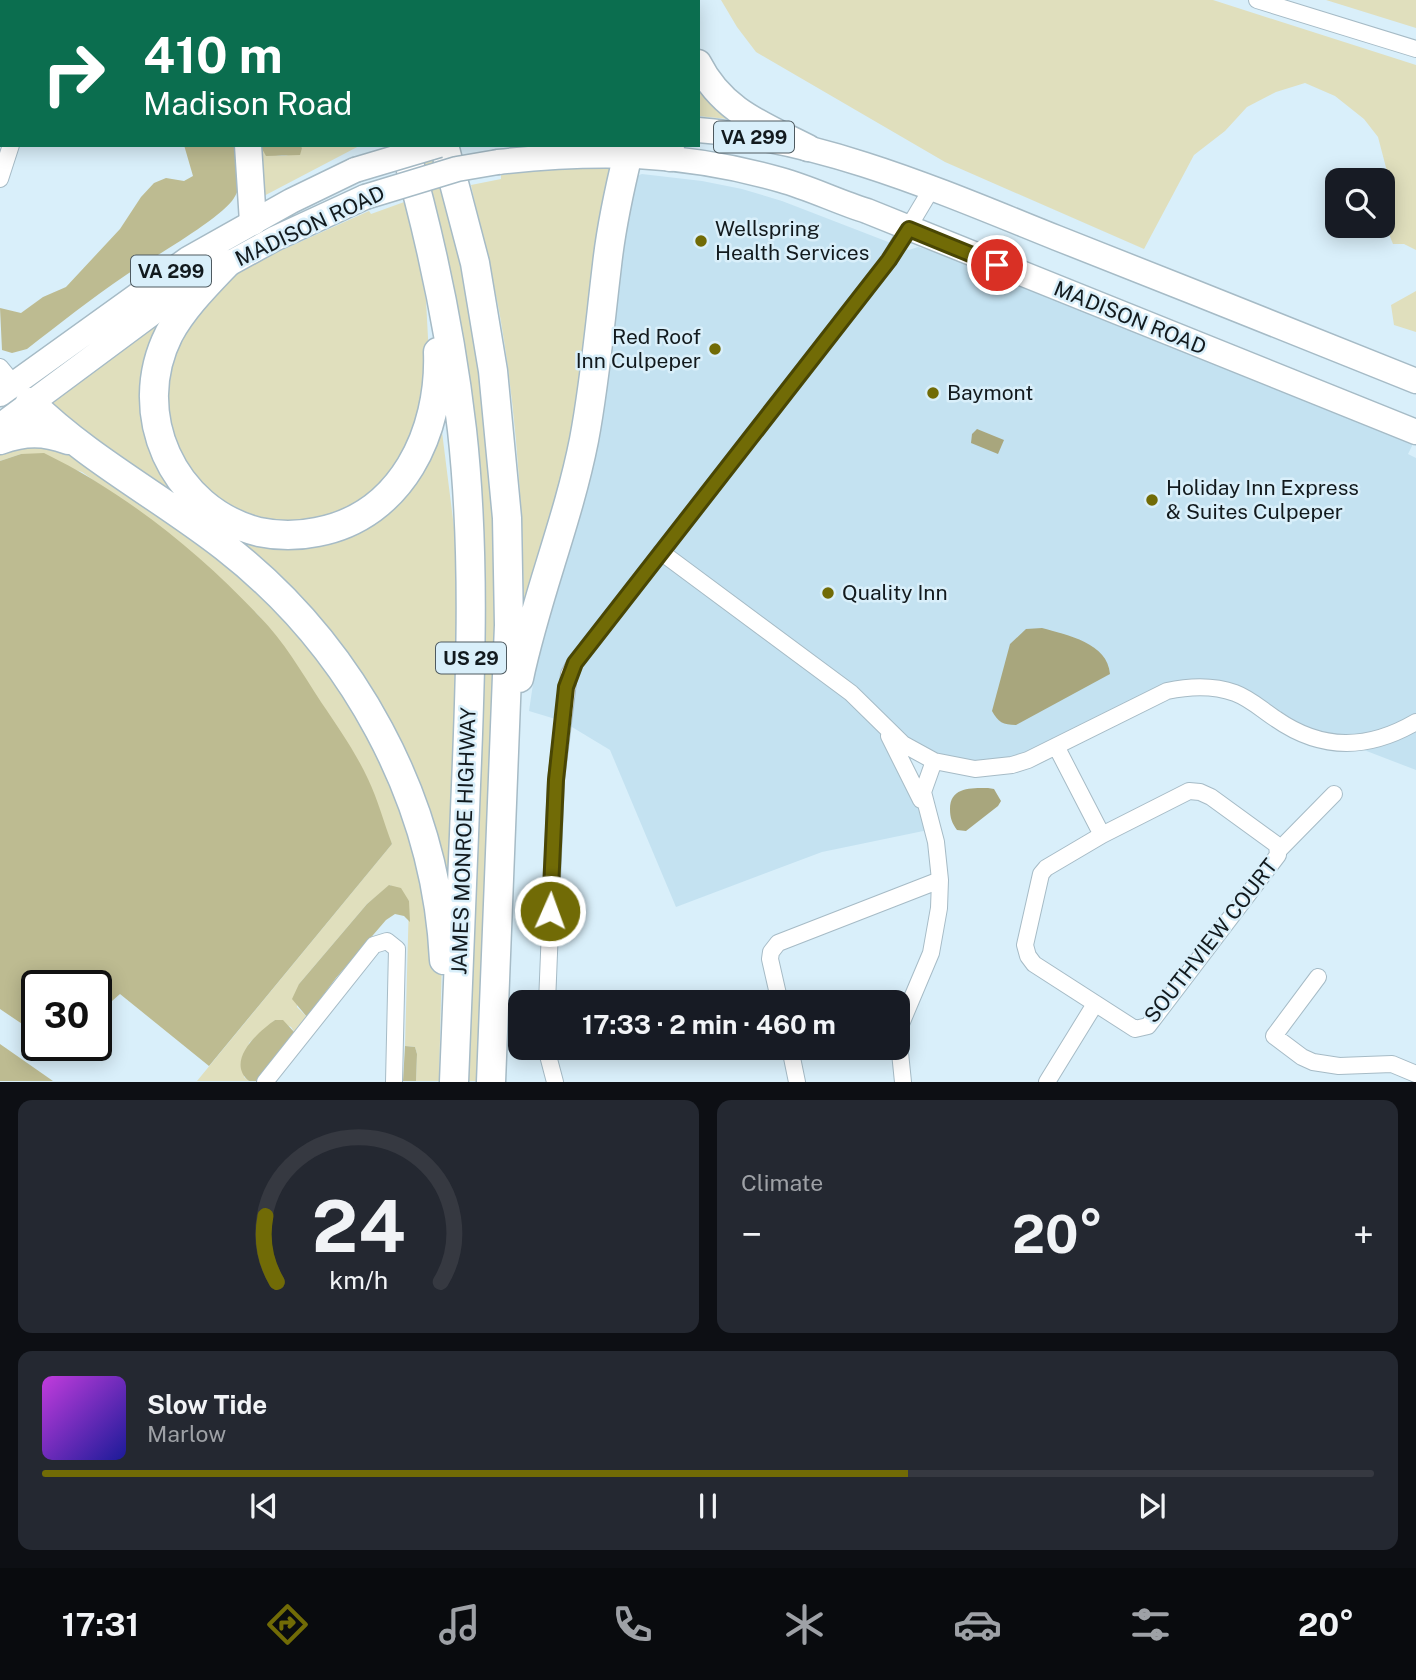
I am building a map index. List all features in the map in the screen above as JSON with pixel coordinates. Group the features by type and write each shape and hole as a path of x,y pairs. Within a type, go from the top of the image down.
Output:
{"highway":[{"path":"700,67 710,85 738,112 808,148"},
{"path":"248,147 253,222"},
{"name":"JAMES MONROE HIGHWAY","path":"405,147 429,237 442,300 462,432 471,580 472,652 452,1082"},
{"name":"JAMES MONROE HIGHWAY","path":"442,147 475,263 493,371 507,518 509,577 505,756 491,1082"},
{"path":"505,756 520,673 574,483 584,438 601,327 607,263 628,154"},
{"path":"226,264 180,316 162,352 153,401 158,435 172,466 184,483 215,511 238,525 258,532 304,535 338,527 368,512 396,488 419,453 431,419 438,387 437,317 429,237"},
{"path":"11,387 74,442 206,532 254,572 314,633 363,701 401,774 416,812 430,864 442,931 452,1082"},
{"path":"0,440 27,432 37,432 51,433 74,442"}],"main road":[{"name":"VA 299","path":"700,130 761,138 808,148"},
{"name":"MADISON ROAD","path":"0,426 11,387 179,265 253,222 355,170 434,147"},
{"path":"808,148 861,162 932,188 1416,381"},
{"name":"MADISON ROAD","path":"11,387 159,308 226,264 365,197 457,169 498,162 574,155 670,151 783,180 1416,432"}],"street":[{"path":"1257,0 1416,49"},
{"path":"0,179 10,147"},
{"path":"548,990 556,780 569,674 889,260 932,188"},
{"path":"661,552 851,693 903,744 933,761 975,769 996,768 1028,760 1167,691 1184,687 1202,687 1238,694 1302,735 1332,743 1371,741 1416,722"},
{"path":"881,722 930,818"},
{"path":"1056,746 1102,835"},
{"path":"915,1082 902,1081 899,1043 901,1024 931,953 939,908 940,880 936,842 923,792 933,761"},
{"name":"SOUTHVIEW COURT","path":"1189,791 1211,797 1277,845 1279,850 1278,855 1148,1026 1142,1029 1131,1028 1034,964 1028,956 1025,945 1041,874 1046,868 1102,835 1189,791"},
{"path":"1279,850 1334,794"},
{"path":"777,990 770,959 771,952 778,943 940,880"},
{"path":"265,1082 374,945 387,941 397,949 394,1082"},
{"path":"1318,977 1274,1036 1302,1057 1324,1065 1392,1064 1416,1074"},
{"path":"1047,1082 1095,1004"},
{"path":"550,1060 555,1082"},
{"path":"792,1060 797,1082"}],"shaded area":[{"path":"185,147 238,147 239,186 227,207 113,284 27,349 12,353 2,350 0,308 21,313 43,297 66,287 120,229 141,197 154,183 166,178 184,181 193,176"},
{"path":"261,147 302,148 300,155 266,156"},
{"path":"642,174 742,189 782,201 909,250 918,247 945,255 1415,440 1408,454 1416,458 1416,770 1330,737 1276,720 1238,694 1172,690 1056,746 983,769 903,744 933,829 822,852 676,907 610,750 562,721 529,711 541,630 633,177"},
{"path":"977,429 1004,440 998,454 971,443 972,434"},
{"path":"44,453 103,486 159,525 236,592 277,636 340,730 368,779 392,844 209,1066 120,994 112,1001 112,970 21,970 21,1023 0,1009 0,461 21,454"},
{"path":"1042,628 1074,637 1094,648 1108,663 1110,674 1016,725 1004,723 992,711 1010,644 1026,629"},
{"path":"994,789 1001,801 998,806 966,831 957,830 950,815 954,796 963,790"},
{"path":"389,885 401,888 409,901 410,922 404,916 395,914 386,920 336,978 307,1017 292,999 299,984 367,904"},
{"path":"275,1020 283,1020 295,1033 258,1081 249,1081 243,1073 242,1056 253,1039"},
{"path":"0,1044 53,1081 0,1081"},
{"path":"405,1046 415,1047 416,1081 403,1081"}],"green space":[{"path":"721,0 1213,0 1416,65 1416,250 1404,244 1393,244 1391,238 1395,238 1395,168 1386,168 1378,137 1364,119 1335,96 1305,83 1276,92 1247,107 1225,131 1194,155 1144,249 945,162 756,52"},
{"path":"1326,0 1416,0 1416,28"},
{"path":"700,79 747,121 700,116"},
{"path":"260,147 276,155 286,156 301,147 357,147 260,198"},
{"path":"415,147 435,147 461,257 483,374 499,581 480,1081 463,1081 481,673"},
{"path":"614,168 586,393 524,636 523,556 516,435 500,316 471,185 501,179 501,175"},
{"path":"407,201 426,300 430,376 412,454 349,516 266,526 197,487 165,427 169,351 225,280 253,263 369,211 371,214"},
{"path":"1416,291 1416,332 1394,325 1391,305"},
{"path":"170,308 159,342 176,494 52,414 51,399"},
{"path":"438,400 459,567 452,896 416,794 228,532 351,530"},
{"path":"53,440 213,546 314,642 409,808 442,957 439,1081 416,1081 415,1047 405,1046 409,901 390,885 367,904 299,984 297,1007 307,1017 295,1033 291,1027 275,1020 249,1043 244,1077 249,1081 197,1081 392,844 260,617 203,563 154,523 82,472 21,454 0,461 0,446"}],"place":[{"name":"Wellspring Health Services","path":"701,241"},
{"name":"Red Roof Inn Culpeper","path":"715,349"},
{"name":"Baymont","path":"933,393"},
{"name":"Holiday Inn Express & Suites Culpeper","path":"1152,500"},
{"name":"Quality Inn","path":"828,593"}],"route":[{"path":"550,911 556,780 566,687 575,663 889,260 909,229 997,265"}]}
